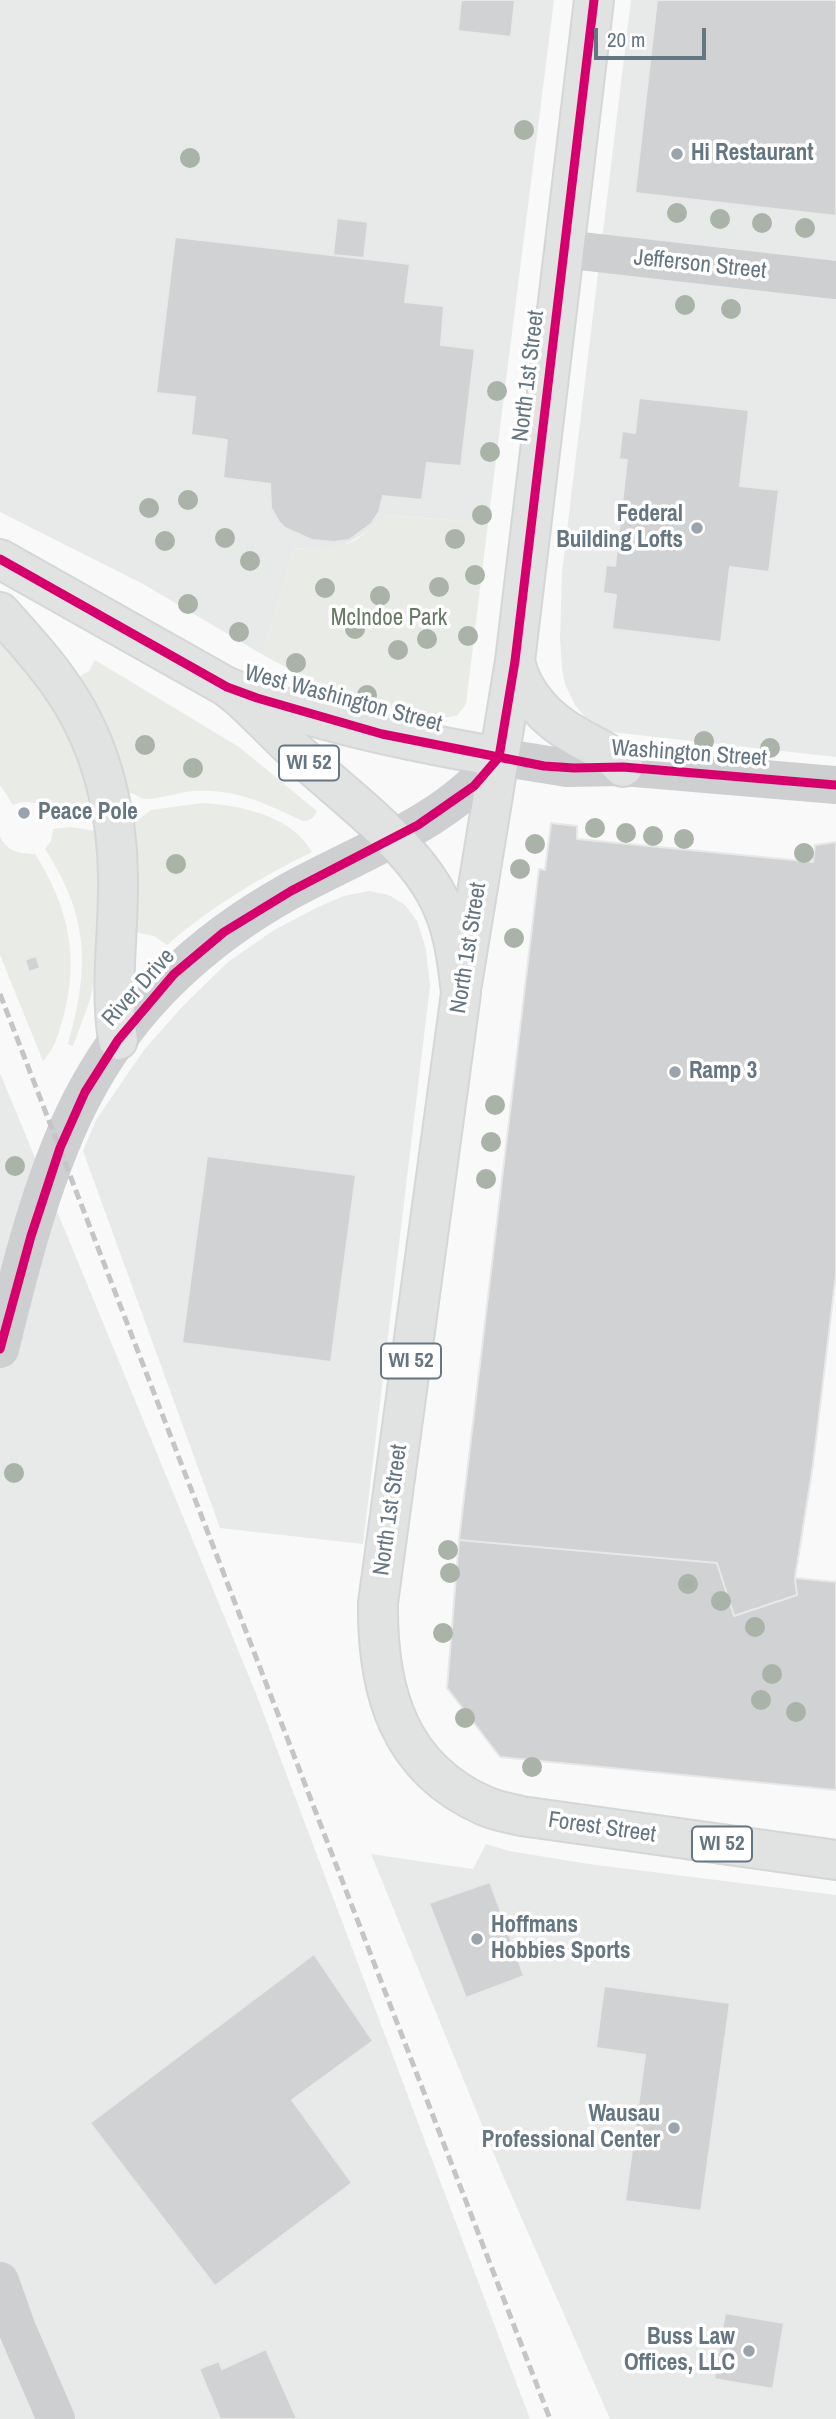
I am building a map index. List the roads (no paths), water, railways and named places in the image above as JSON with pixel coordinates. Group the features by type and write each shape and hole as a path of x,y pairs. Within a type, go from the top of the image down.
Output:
{"main road":[{"name":"North 1st Street","path":"401,1727 381,1670 378,1603 461,993 515,661 594,0"},
{"name":"West Washington Street","path":"0,559 226,687 267,702 382,734 499,757"},
{"path":"0,612 47,665 65,691 90,738 109,793 118,865 113,991 118,1040"},
{"path":"515,661 521,682 547,715 573,735 605,751 623,767"},
{"name":"West Washington Street","path":"226,687 392,840 423,874 446,913 456,950 461,993"},
{"name":"Forest Street","path":"401,1727 413,1749 440,1779 460,1794 487,1807 521,1816 580,1825 836,1860"}],"street":[{"name":"Jefferson Street","path":"563,249 836,280"},
{"name":"River Drive","path":"0,1349 60,1148 85,1092 118,1040 174,974 224,932 291,891 432,817 463,795 499,757"},
{"name":"Washington Street","path":"499,757 567,768 623,767 836,785"},
{"path":"0,2281 17,2329 56,2419"}],"railway":[{"path":"0,994 550,2419"}],"place":[{"name":"Hi Restaurant","path":"677,154"},
{"name":"Federal Building Lofts","path":"697,528"},
{"name":"Peace Pole","path":"24,813"},
{"name":"Ramp 3","path":"675,1072"},
{"name":"Hoffmans Hobbies Sports","path":"477,1939"},
{"name":"Wausau Professional Center","path":"674,2128"},
{"name":"Buss Law Offices, LLC","path":"749,2351"}],"park label":[{"name":"McIndoe Park","path":"389,619"}]}
